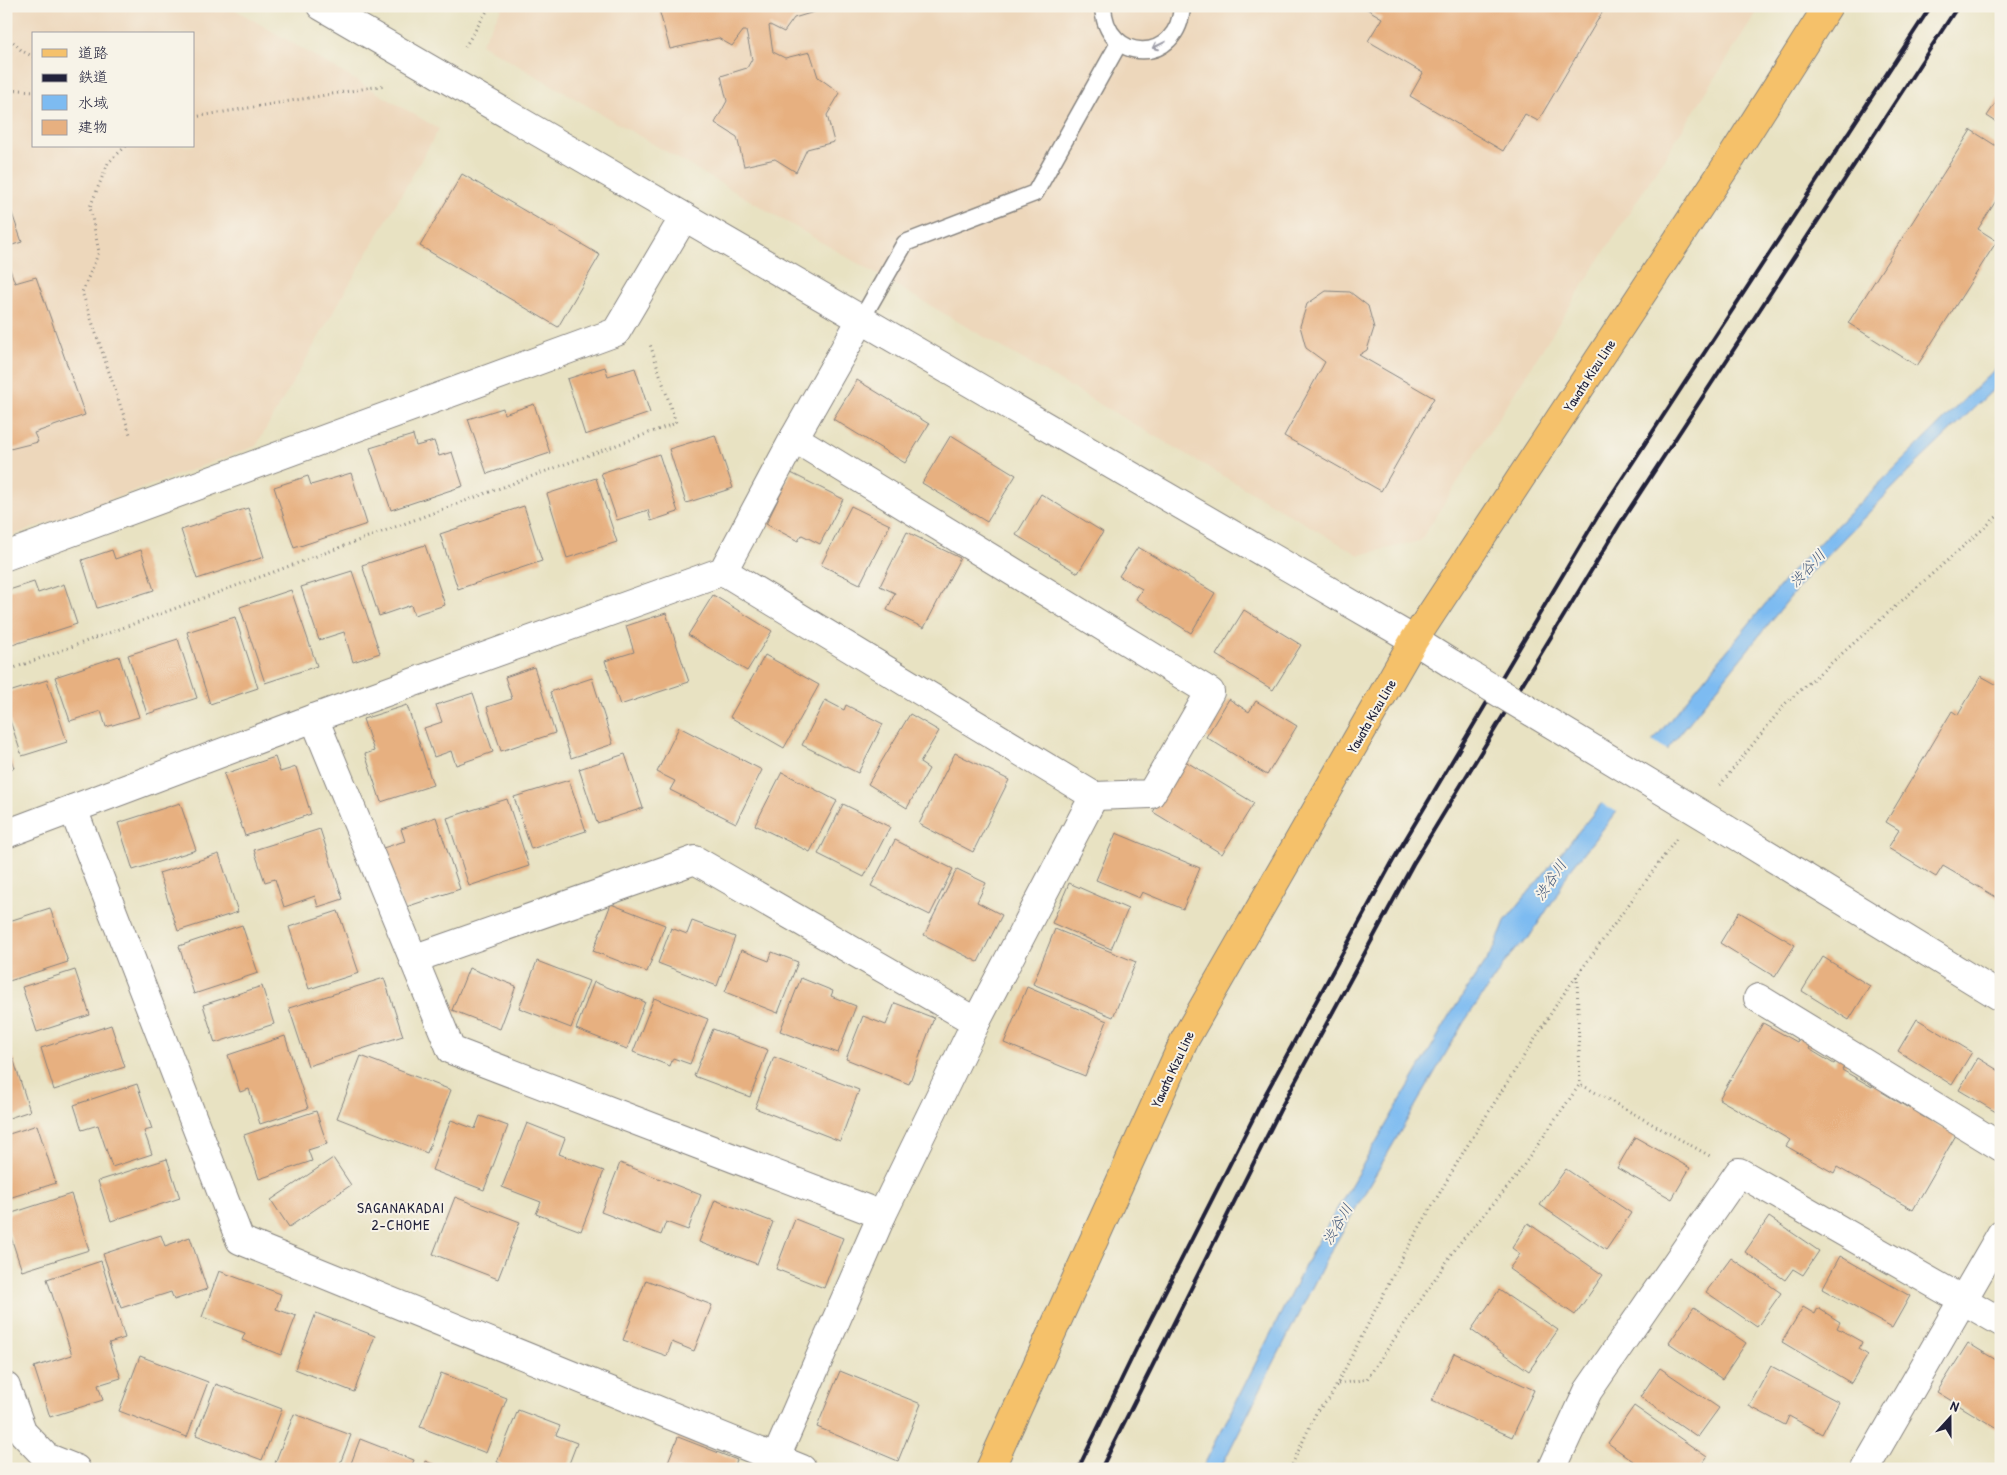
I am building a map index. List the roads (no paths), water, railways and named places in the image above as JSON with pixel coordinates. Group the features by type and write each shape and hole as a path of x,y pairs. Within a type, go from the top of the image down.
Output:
{"main road":[{"name":"Yawata Kizu Line","path":"990,1469 1185,1038 1414,640 1732,157 1828,6"}],"street":[{"path":"321,6 1414,640 2001,997"},
{"path":"6,556 616,332 684,217"},
{"path":"6,834 314,718 723,571 860,320"},
{"path":"723,571 1094,796 1152,794 1210,692 794,438"},
{"path":"314,718 451,1050 882,1215"},
{"path":"773,1464 882,1215 976,1022 1094,796"},
{"path":"73,809 240,1240 773,1464 802,1469"},
{"path":"413,960 695,860 976,1022"},
{"path":"1758,998 2001,1147"},
{"path":"1552,1469 1588,1390 1738,1172 2001,1322"},
{"path":"1865,1469 2001,1234"},
{"path":"6,1387 22,1433 46,1457 76,1469"}],"lane":[{"path":"1103,6 1104,20 1109,33 1119,43 1134,50 1150,50 1164,45 1176,34 1181,20 1182,6"},
{"path":"860,320 905,243 1035,193 1119,43"}],"water":[{"name":"渋谷川","path":"2001,363 2001,382 1917,463 1809,574 1569,871 1556,896 1528,939 1511,954 1464,1022 1327,1258 1220,1469 1202,1469 1313,1250 1452,1012 1495,947 1505,921 1799,563"}],"railway":[{"path":"1078,1469 1143,1335 1265,1095 1395,857 1599,514 1931,6"},
{"path":"1101,1469 1283,1104 1413,864 1619,525 1958,6"}],"district":[{"name":"SAGANAKADAI 2-CHOME","path":"401,1216"}]}
